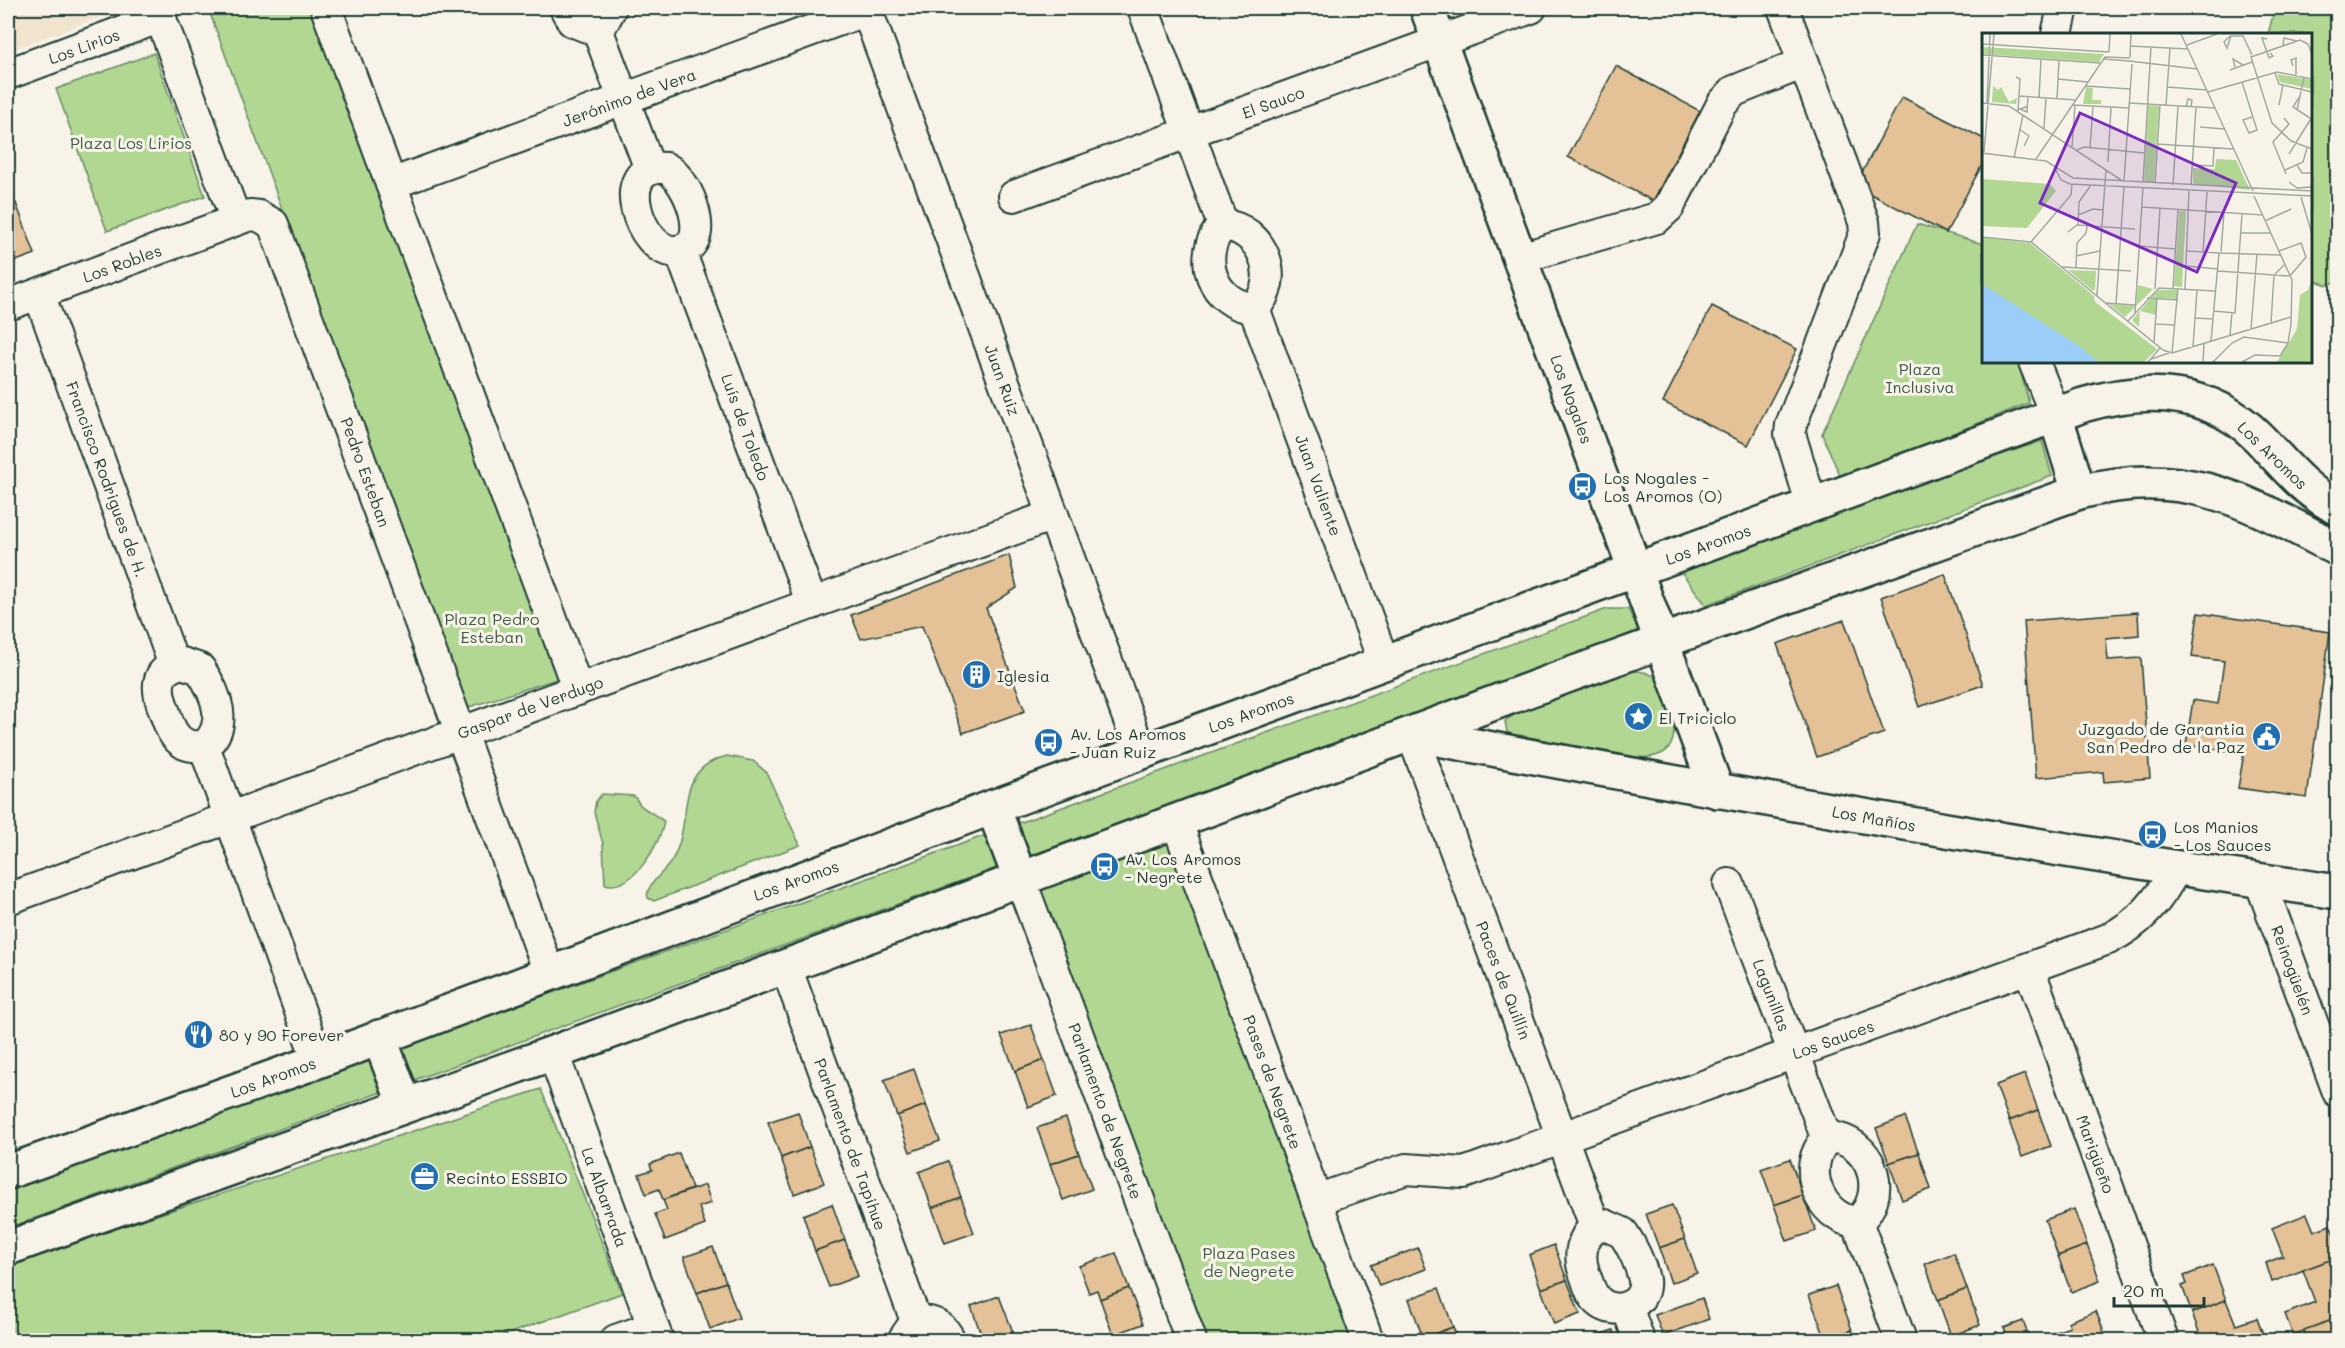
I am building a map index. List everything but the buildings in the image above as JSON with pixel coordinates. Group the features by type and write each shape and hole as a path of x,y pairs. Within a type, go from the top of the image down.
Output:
{"main road":[{"name":"Los Nogales","path":"1427,8 1717,791"},
{"name":"Los Aromos","path":"8,1172 318,1061 549,972 993,807 1812,506 2055,414 2110,397 2132,393 2172,393 2195,399 2238,420 2257,436 2300,482 2337,508"},
{"path":"2055,414 2079,492"},
{"path":"8,1248 553,1053 1662,642 2079,492 2136,481 2158,481 2201,487 2264,510 2337,549"},
{"name":"Los Mañíos","path":"1412,734 1717,791 2175,868 2337,892"},
{"path":"993,807 1021,881"},
{"path":"379,1037 405,1105"}],"street":[{"path":"326,8 578,690"},
{"path":"565,8 572,21 580,26 604,17 624,99 650,169"},
{"path":"1143,8 1223,225"},
{"name":"El Sauco","path":"1014,196 1531,8"},
{"path":"1783,8 1864,222 1865,233 1791,425 1793,443 1812,506"},
{"path":"2057,33 2063,8"},
{"name":"Jerónimo de Vera","path":"391,184 866,9"},
{"name":"Juan Ruiz","path":"866,9 1141,753"},
{"path":"159,12 236,220"},
{"name":"Los Lirios","path":"8,74 159,12"},
{"path":"1520,258 1657,218 1669,207 1722,104 1734,91 1803,63"},
{"path":"666,168 681,178 697,219 695,236 680,251 663,250 649,238 634,200 634,190 642,174 650,169 666,168"},
{"name":"Pedro Esteban","path":"236,220 250,215 259,216 268,219 277,231 549,972"},
{"name":"Los Robles","path":"8,305 236,220"},
{"path":"1223,225 1244,230 1253,237 1260,248 1269,282 1262,300 1254,308 1233,304 1224,298 1213,277 1208,255 1210,245 1223,225"},
{"name":"Luís de Toledo","path":"680,251 812,604"},
{"name":"Francisco Rodrigues de H.","path":"39,294 174,665"},
{"name":"Juan Valiente","path":"1254,308 1384,663"},
{"path":"2034,363 2055,414"},
{"name":"Gaspar de Verdugo","path":"8,899 1053,515"},
{"path":"190,664 200,669 219,711 218,731 204,746 184,743 176,737 158,695 160,676 174,665 190,664"},
{"name":"Paces de Quillín","path":"1412,734 1595,1226"},
{"path":"204,746 318,1061"},
{"name":"Pases de Negrete","path":"1177,823 1368,1341"},
{"name":"Los Sauces","path":"1316,1200 1406,1169 1464,1173 2125,931 2153,906 2175,868"},
{"name":"Parlamento de Negrete","path":"1021,881 1191,1341"},
{"name":"Reinogüelén","path":"2260,881 2337,1092"},
{"name":"Lagunillas","path":"1729,884 1827,1139"},
{"name":"Parlamento de Tapihue","path":"786,967 909,1331 926,1320 936,1323 950,1341"},
{"name":"Marigüeño","path":"2029,968 2163,1341"},
{"name":"La Albarrada","path":"553,1053 656,1334"},
{"path":"1837,1138 1854,1144 1865,1156 1873,1178 1875,1196 1873,1205 1857,1222 1847,1221 1830,1212 1814,1179 1814,1155 1827,1139 1837,1138"},
{"path":"1857,1222 1900,1341"},
{"path":"1605,1224 1623,1233 1641,1272 1644,1280 1641,1296 1627,1307 1619,1309 1604,1306 1590,1289 1581,1252 1584,1240 1595,1226 1605,1224"},
{"path":"1627,1307 1639,1341"},
{"path":"616,1341 656,1334"}],"shaded area":[{"path":"8,8 126,8 8,51"}],"green space":[{"name":"Plaza Pedro Esteban","path":"208,8 315,8 566,676 466,708"},
{"path":"2275,8 2337,8 2338,281 2327,285 2312,279 2312,33 2268,33"},
{"name":"Plaza Los Lirios","path":"154,53 205,196 107,231 56,89"},
{"name":"Plaza Inclusiva","path":"1917,224 1982,244 1982,363 2018,363 2029,403 1841,478 1822,434"},
{"path":"2042,441 2052,476 1706,605 1676,565"},
{"path":"1607,609 1628,609 1638,630 1584,654 8,1228 8,1191"},
{"path":"1634,671 1645,672 1655,677 1661,684 1670,705 1673,717 1673,740 1669,748 1661,754 1630,758 1611,756 1516,737 1507,732 1505,721 1518,712"},
{"path":"727,756 753,761 766,772 800,845 654,901 648,898 649,889 672,860 679,845 687,799 698,772 710,763"},
{"path":"602,794 634,796 641,806 664,821 657,842 644,864 635,874 615,885 605,884 603,844 594,812 596,801"},
{"name":"Plaza Pases de Negrete","path":"1168,837 1355,1340 1202,1340 1035,884"},
{"name":"Recinto ESSBIO","path":"541,1089 622,1293 491,1340 8,1340 8,1264"}],"place":[{"name":"Los Nogales - Los Aromos (O)","path":"1583,486"},
{"name":"Iglesia","path":"976,675"},
{"name":"El Triciclo","path":"1638,717"},
{"name":"Juzgado de Garantia San Pedro de la Paz","path":"2266,737"},
{"name":"Av. Los Aromos - Juan Ruiz","path":"1049,742"},
{"name":"Los Manios - Los Sauces","path":"2153,835"},
{"name":"Av. Los Aromos - Negrete","path":"1104,867"},
{"name":"80 y 90 Forever","path":"198,1034"},
{"name":"Recinto ESSBIO","path":"425,1177"}]}
